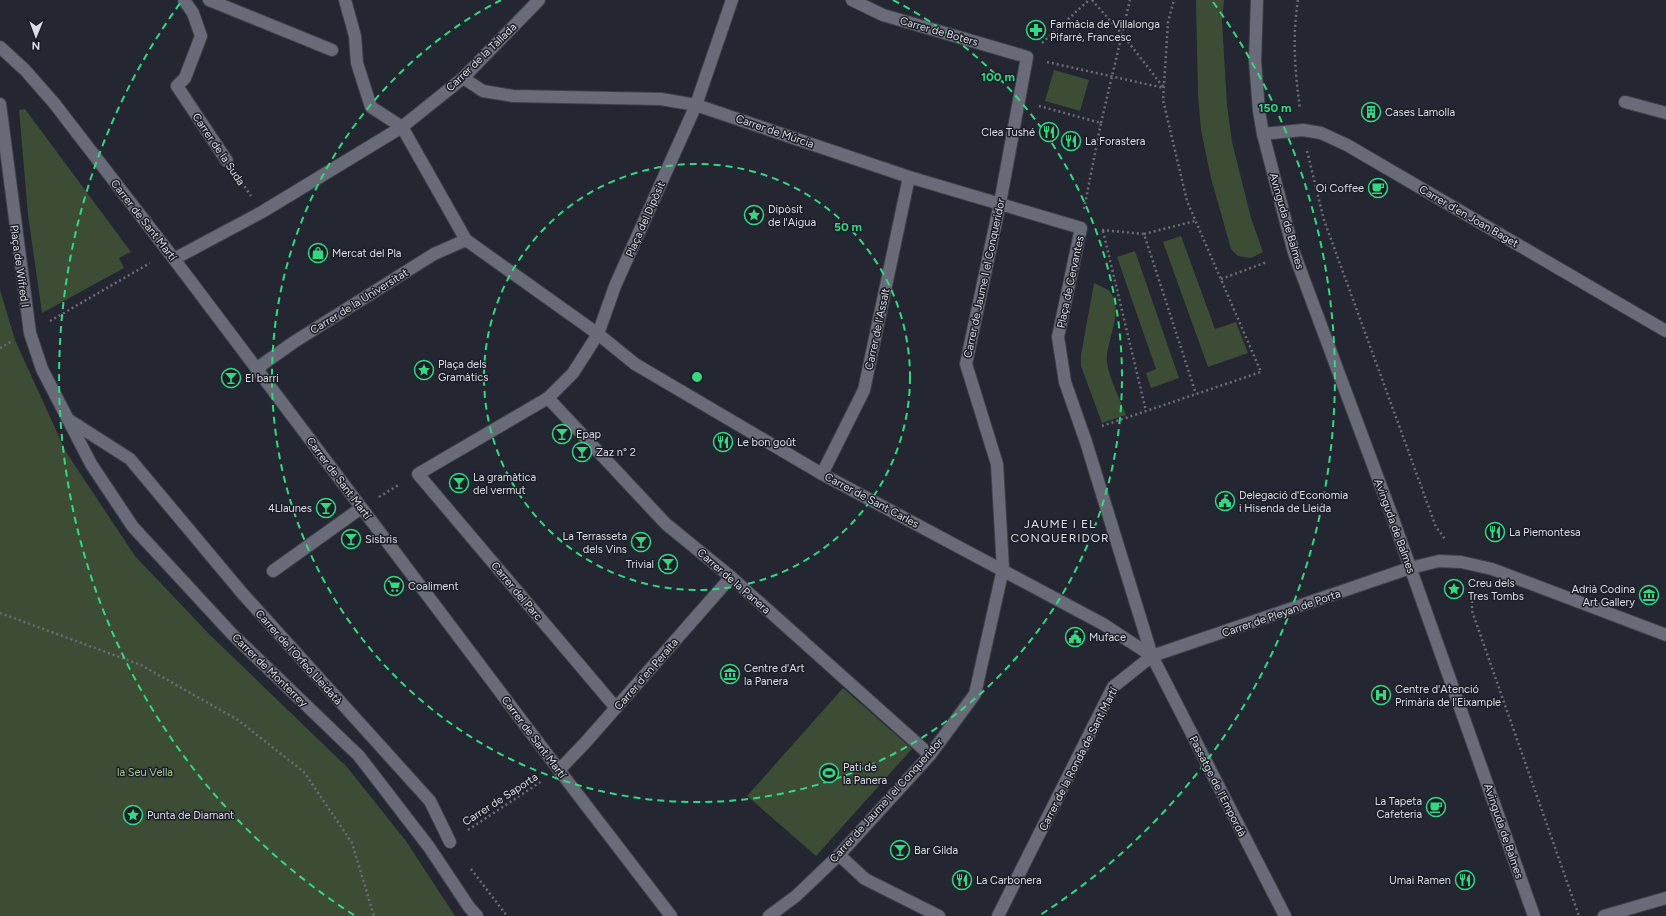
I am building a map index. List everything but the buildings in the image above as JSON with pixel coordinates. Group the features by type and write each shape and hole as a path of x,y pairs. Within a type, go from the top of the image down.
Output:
{"street":[{"name":"Carrer de la Suda","path":"184,0 193,13 201,36 185,78 177,86 227,161"},
{"path":"209,0 332,50"},
{"path":"345,0 355,36 357,63 371,107 402,127 466,240 598,334 573,373 548,398 418,474"},
{"name":"Carrer de la Tallada","path":"402,127 463,78 539,0"},
{"name":"Plaça del Dipòsit","path":"598,334 615,286 696,105 732,0"},
{"name":"Carrer de Boters","path":"852,0 883,15 1027,57"},
{"name":"Avinguda de Balmes","path":"1257,0 1255,61 1263,134 1294,253 1410,568 1534,916"},
{"name":"Carrer de Sant Martí","path":"0,47 25,70 54,103 174,259 559,770 671,916"},
{"name":"Carrer de Jaume I el Conqueridor","path":"770,916 796,896 839,855 930,755 975,694 1003,569 997,464 966,364 1000,203 1027,57"},
{"name":"Carrer de Múrcia","path":"463,78 483,91 513,96 662,99 696,105 909,176 1081,228"},
{"path":"1625,102 1666,113"},
{"name":"Plaça de Wifred I","path":"0,104 30,333 42,369 68,420"},
{"path":"174,259 262,212 402,127"},
{"name":"Carrer d'en Joan Baget","path":"1263,134 1302,130 1321,133 1347,145 1666,331"},
{"name":"Carrer de l'Assalt","path":"822,474 864,390 909,176"},
{"name":"Plaça de Cervantes","path":"1081,228 1058,337 1065,382 1083,432"},
{"name":"Carrer de la Universitat","path":"256,369 294,342 434,254 466,240"},
{"name":"Carrer de Sant Carles","path":"598,334 635,364 822,474 1003,569 1103,624 1152,656"},
{"name":"Carrer de la Panera","path":"548,398 666,524 731,577 930,755"},
{"name":"Carrer de l'Orfeó Lleidatà","path":"68,420 130,459 242,593 430,801 450,842"},
{"name":"Carrer de Monterrey","path":"68,420 91,464 133,527 232,634 359,756 429,847 469,907 477,916"},
{"path":"1083,432 1152,656"},
{"name":"Carrer del Parc","path":"418,474 616,708"},
{"path":"273,571 361,508"},
{"name":"Carrer de Pleyan de Porta","path":"1152,656 1410,568 1439,561 1461,562 1492,569 1666,635"},
{"name":"Carrer d'en Peralta","path":"559,770 616,708 731,577"},
{"name":"Carrer de la Ronda de Sant Martí","path":"998,916 1113,687 1152,656"},
{"name":"Passatge de l'Empordà","path":"1152,656 1285,916"},
{"path":"839,855 865,879 939,916"},
{"path":"1604,916 1666,898"}],"path":[{"path":"1027,57 1089,0"},
{"path":"1092,0 1122,34 1164,88"},
{"path":"1130,0 1101,123 1081,228 1144,234 1195,221"},
{"path":"1083,432 1261,372 1187,201 1163,100 1168,22 1174,0"},
{"path":"1298,0 1295,18 1294,53 1302,130 1324,220 1436,527 1461,562 1472,582 1472,612 1579,916"},
{"path":"1027,57 1164,88"},
{"path":"1018,100 1101,123"},
{"name":"Carrer de la Suda","path":"227,161 262,212"},
{"path":"1103,230 1146,411"},
{"path":"1144,234 1196,394"},
{"path":"1220,279 1266,262"},
{"path":"50,322 150,263"},
{"path":"0,348 15,340"},
{"path":"361,508 418,474"},
{"path":"0,613 141,665 238,720 304,772 352,843 374,916"},
{"name":"Carrer de Saporta","path":"450,842 559,770"},
{"path":"450,842 507,916"}],"green space":[{"path":"1196,0 1224,0 1222,21 1227,105 1232,142 1251,218 1263,252 1251,258 1238,256 1231,249 1211,178 1201,130 1198,95"},
{"path":"1054,70 1089,80 1080,111 1045,101"},
{"path":"25,109 131,252 119,258 124,268 42,313 28,215 19,110"},
{"path":"1181,236 1215,329 1236,322 1248,353 1208,367 1163,242"},
{"path":"1135,251 1179,378 1151,388 1146,373 1156,369 1117,257"},
{"path":"1094,283 1109,291 1114,299 1116,308 1115,317 1107,354 1107,362 1112,382 1126,415 1102,423 1081,366 1081,355"},
{"name":"la Seu Vella","path":"0,290 15,340 66,452 135,556 210,635 347,767 406,841 455,916 0,916"},
{"name":"Pati de la Panera","path":"843,688 912,749 816,856 747,796"}],"place":[{"name":"Farmàcia de Villalonga Pifarré, Francesc","path":"1036,30"},
{"name":"Cases Lamolla","path":"1371,112"},
{"name":"Clea Tushé","path":"1049,132"},
{"name":"La Forastera","path":"1071,141"},
{"name":"Oi Coffee","path":"1378,188"},
{"name":"Dipòsit de l'Aigua","path":"754,215"},
{"name":"Mercat del Pla","path":"318,253"},
{"name":"Plaça dels Gramàtics","path":"424,370"},
{"name":"El barri","path":"231,378"},
{"name":"Epap","path":"562,434"},
{"name":"Le bon goût","path":"723,442"},
{"name":"Zaz n° 2","path":"582,452"},
{"name":"La gramàtica del vermut","path":"459,483"},
{"name":"Delegació d'Economia i Hisenda de Lleida","path":"1225,501"},
{"name":"4Llaunes","path":"326,508"},
{"name":"La Piemontesa","path":"1495,532"},
{"name":"Sisbris","path":"351,539"},
{"name":"La Terrasseta dels Vins","path":"641,542"},
{"name":"Trivial","path":"668,564"},
{"name":"Coaliment","path":"394,586"},
{"name":"Creu dels Tres Tombs","path":"1454,589"},
{"name":"Adrià Codina Art Gallery","path":"1649,595"},
{"name":"Muface","path":"1075,637"},
{"name":"Centre d'Art la Panera","path":"730,674"},
{"name":"Centre d'Atenció Primària de l'Eixample","path":"1381,695"},
{"name":"Pati de la Panera","path":"829,773"},
{"name":"La Tapeta Cafeteria","path":"1436,807"},
{"name":"Punta de Diamant","path":"133,815"},
{"name":"Bar Gilda","path":"900,850"},
{"name":"La Carbonera","path":"962,880"},
{"name":"Umai Ramen","path":"1465,880"}],"district":[{"name":"JAUME I EL CONQUERIDOR","path":"1060,531"}]}
